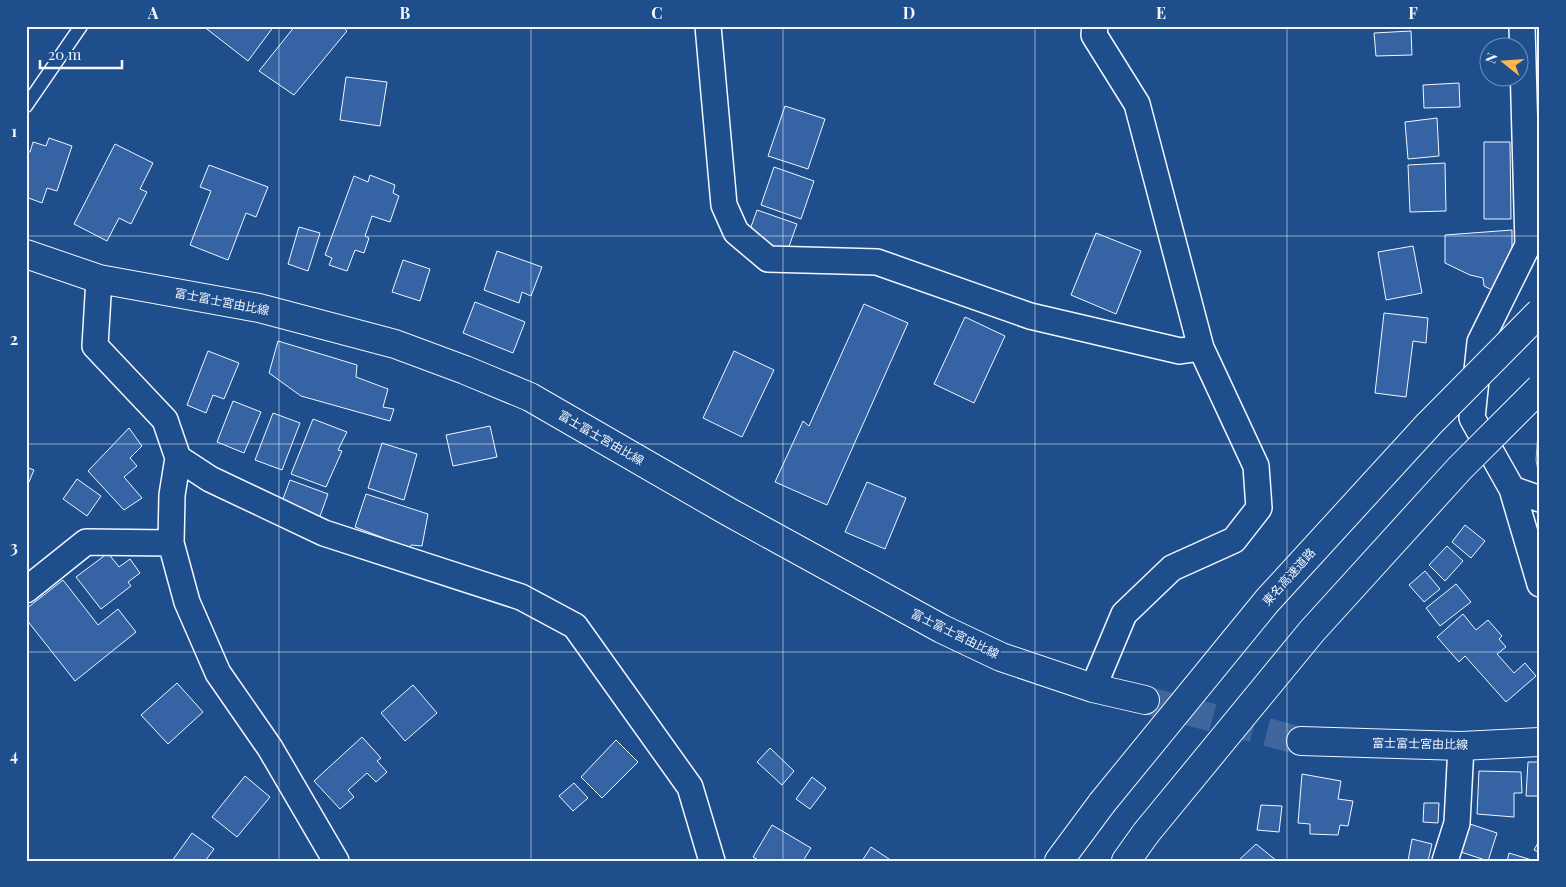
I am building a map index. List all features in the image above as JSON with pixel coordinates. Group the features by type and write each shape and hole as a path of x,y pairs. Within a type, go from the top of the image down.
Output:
{"main road":[{"name":"富士富士宮由比線","path":"26,254 99,279 259,308 395,344 466,370 530,397 729,512 942,630 1001,657 1093,688 1145,700"},
{"name":"東名高速道路","path":"1059,861 1102,803 1268,601 1429,424 1540,312"},
{"path":"1126,861 1146,833 1312,631 1460,468 1540,388"},
{"name":"富士富士宮由比線","path":"1301,742 1461,746 1540,742"}],"street":[{"path":"708,26 724,205 736,232 768,260 877,262 1030,316 1180,351 1201,348"},
{"path":"1093,688 1124,614 1172,568 1234,540 1259,508 1256,466 1201,348 1137,104 1094,36 1095,26"},
{"path":"1522,26 1528,245 1480,342 1472,418 1512,489 1540,584"},
{"path":"99,279 95,346 165,420 178,458 172,495 171,543 187,602 218,673 270,748 336,861"},
{"path":"178,458 210,480 324,533 521,597 575,626 690,788 712,861"},
{"path":"1512,489 1540,498"},
{"path":"26,590 86,542 171,543"},
{"path":"1445,861 1457,823 1461,746"}],"lane":[{"path":"26,106 81,26"}],"water":[{"path":"1540,403 1540,482 1536,460"}],"building":[{"path":"203,26 274,26 248,61"},
{"path":"295,26 342,26 347,31 294,95 259,71"},
{"path":"1411,31 1412,55 1376,56 1374,33"},
{"path":"346,77 387,82 380,126 340,120"},
{"path":"1459,83 1460,107 1424,108 1423,85"},
{"path":"785,106 825,119 808,169 768,156"},
{"path":"1437,118 1439,156 1408,159 1405,122"},
{"path":"49,138 72,146 57,191 47,188 42,203 26,197 26,151 30,152 33,142 46,146"},
{"path":"1484,142 1510,142 1511,219 1484,219"},
{"path":"115,144 153,163 140,189 147,192 131,224 119,218 107,241 74,224"},
{"path":"1445,163 1446,211 1410,212 1408,165"},
{"path":"209,165 268,187 256,217 246,213 228,260 190,245 211,191 200,187"},
{"path":"774,167 814,181 801,219 761,205"},
{"path":"370,175 395,185 393,193 399,196 390,222 372,216 365,236 369,238 364,253 355,250 347,271 329,265 332,258 325,255 354,176 368,182"},
{"path":"757,210 797,224 787,252 747,238"},
{"path":"299,227 320,233 308,271 288,264"},
{"path":"1512,230 1512,250 1496,292 1484,286 1483,278 1470,275 1445,263 1445,235"},
{"path":"1096,233 1141,251 1116,314 1071,295"},
{"path":"1413,246 1422,293 1386,300 1378,252"},
{"path":"497,251 542,267 531,296 522,292 519,303 484,290"},
{"path":"403,260 430,269 420,301 392,292"},
{"path":"475,302 525,322 513,353 463,333"},
{"path":"864,304 908,323 827,505 775,482 803,421 809,426"},
{"path":"1384,313 1428,318 1426,343 1413,341 1406,397 1375,393"},
{"path":"965,317 1005,336 974,403 934,384"},
{"path":"278,341 357,365 356,377 388,389 383,407 394,409 390,421 301,396 269,373"},
{"path":"208,351 239,363 224,399 213,395 206,413 187,405"},
{"path":"734,351 774,370 742,437 703,418"},
{"path":"233,401 261,412 244,453 217,442"},
{"path":"273,413 300,423 282,470 255,460"},
{"path":"313,419 347,432 338,450 342,451 326,487 291,474"},
{"path":"490,426 497,457 453,466 446,435"},
{"path":"129,428 142,446 130,458 137,466 124,477 142,498 124,510 88,471"},
{"path":"382,443 417,454 404,500 368,488"},
{"path":"26,467 34,470 26,489"},
{"path":"77,479 101,496 87,516 63,499"},
{"path":"290,480 328,494 319,519 281,504"},
{"path":"867,482 906,498 885,549 845,532"},
{"path":"366,494 428,514 422,546 411,545 410,548 355,527"},
{"path":"1465,525 1485,541 1471,558 1452,542"},
{"path":"1447,546 1463,561 1445,581 1429,565"},
{"path":"108,553 119,567 130,559 140,573 128,582 131,586 101,609 76,577"},
{"path":"1425,571 1440,589 1424,602 1409,585"},
{"path":"63,580 98,625 118,609 136,632 75,681 26,619 26,609"},
{"path":"1456,584 1471,602 1440,626 1426,608"},
{"path":"1463,614 1476,630 1488,620 1502,636 1499,639 1506,647 1497,654 1514,673 1525,663 1536,676 1506,702 1465,656 1459,662 1437,637"},
{"path":"177,683 203,712 168,744 141,715"},
{"path":"413,685 437,713 405,741 381,713"},
{"path":"362,737 381,758 377,761 387,772 376,782 367,773 348,790 354,797 340,809 314,781"},
{"path":"616,740 638,762 602,798 581,777"},
{"path":"770,748 794,771 782,785 757,762"},
{"path":"1528,762 1540,762 1540,796 1526,796"},
{"path":"1479,771 1521,772 1522,793 1514,793 1514,817 1477,814"},
{"path":"1302,774 1341,781 1338,799 1353,801 1348,826 1340,825 1338,835 1310,834 1310,824 1298,823"},
{"path":"245,776 270,797 237,837 212,817"},
{"path":"812,777 826,788 810,809 796,799"},
{"path":"574,783 588,798 573,811 559,796"},
{"path":"1424,803 1439,803 1438,823 1423,822"},
{"path":"1261,805 1282,806 1279,832 1257,830"},
{"path":"1470,824 1497,833 1488,861 1461,852"},
{"path":"772,825 811,848 803,861 760,861 753,857"},
{"path":"192,833 214,849 205,861 172,861"},
{"path":"1412,839 1432,844 1428,861 1408,861"},
{"path":"1540,839 1540,853 1534,850"},
{"path":"1256,844 1277,861 1238,861"},
{"path":"871,847 892,861 862,861"},
{"path":"1509,853 1535,861 1507,861"}],"tunnel":[{"path":"1145,700 1301,741"}]}
